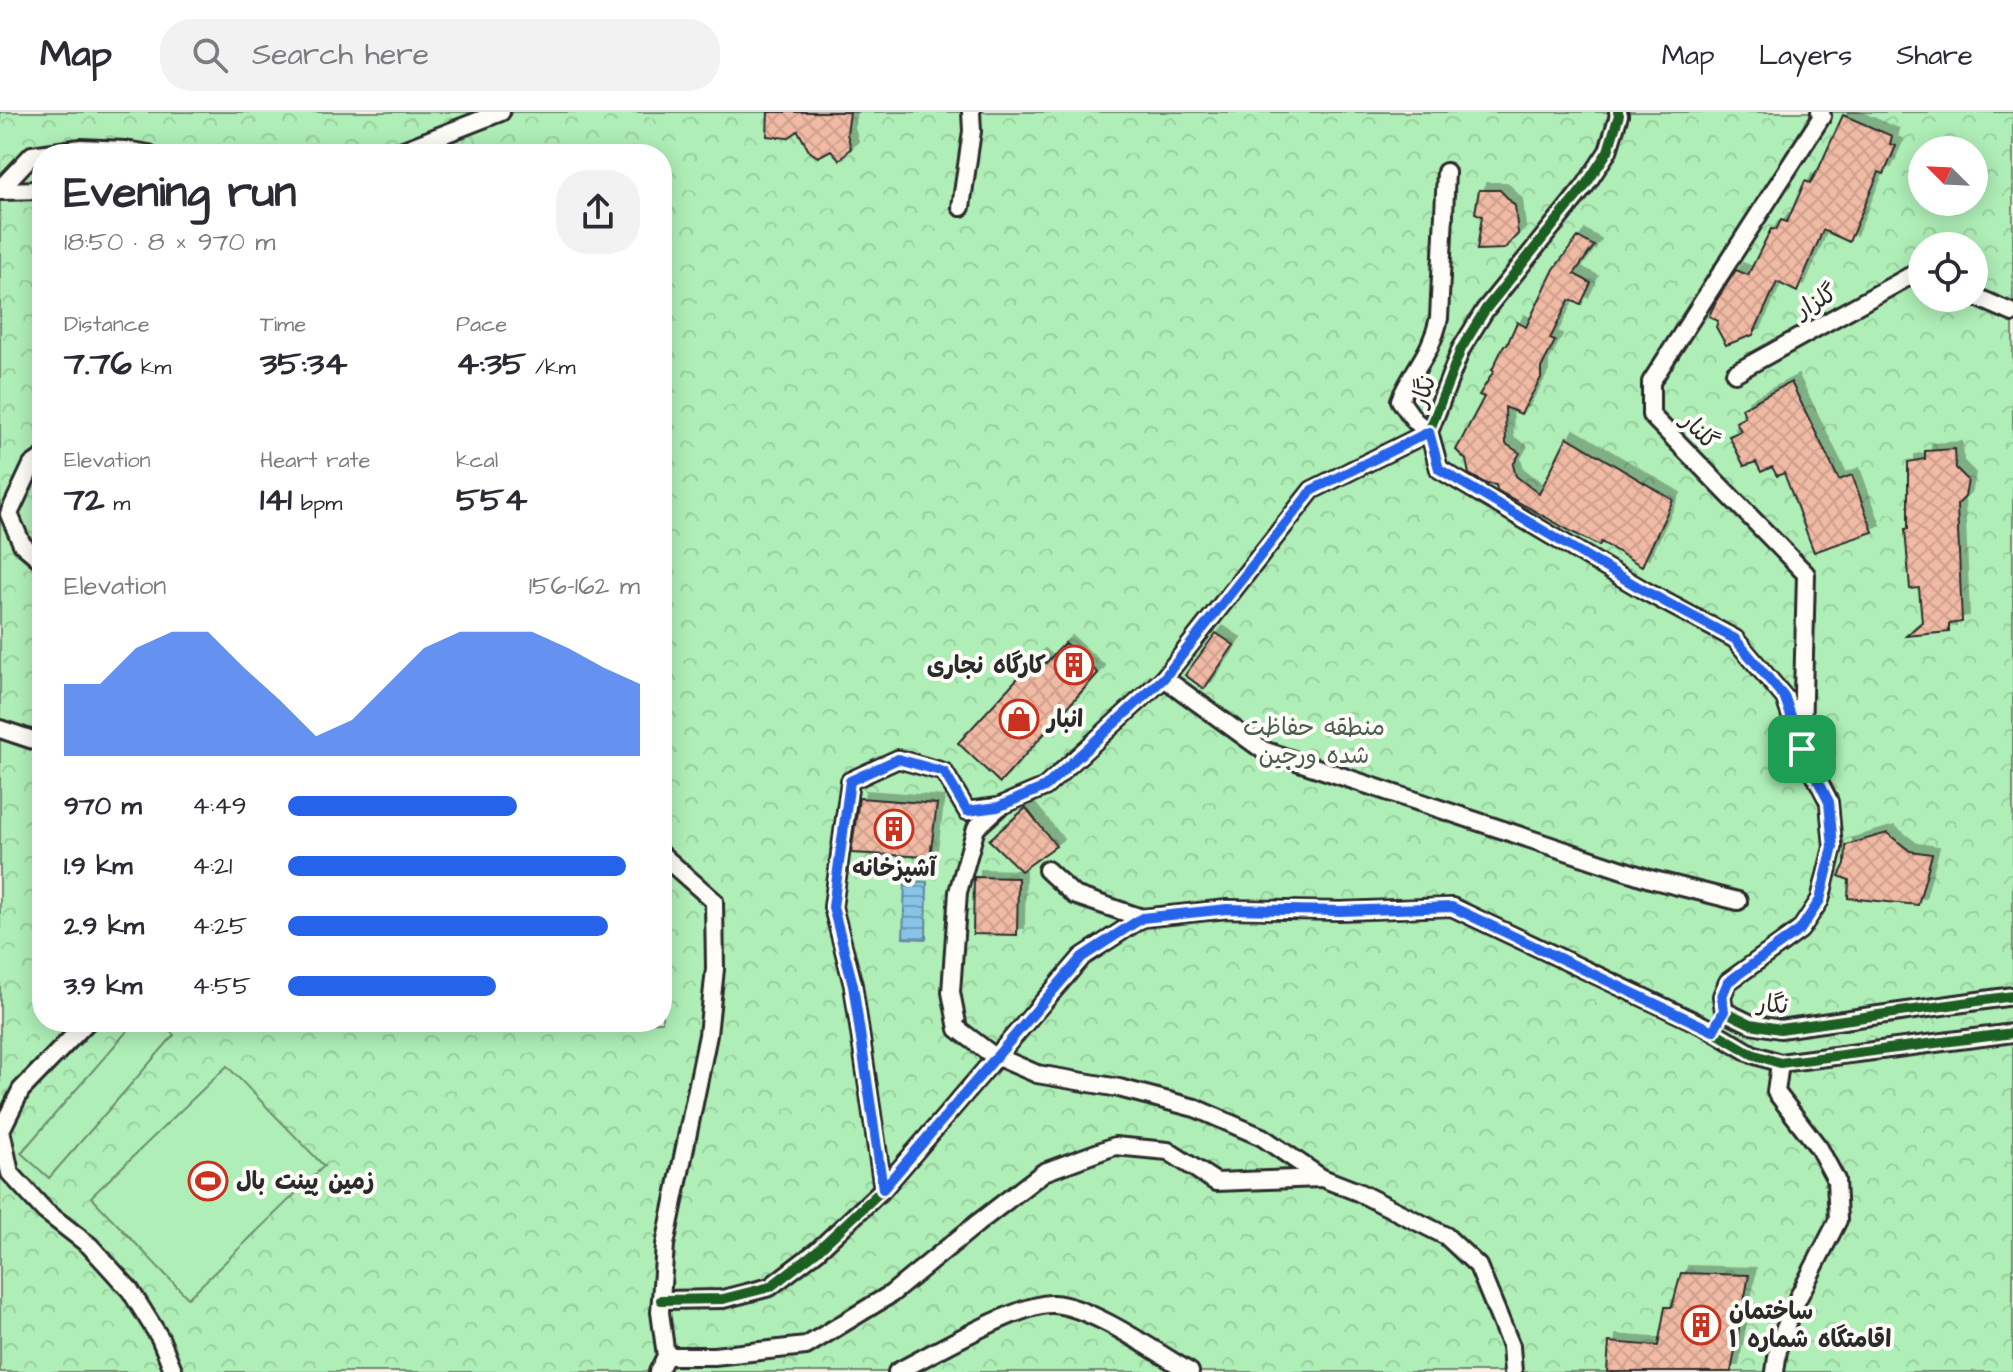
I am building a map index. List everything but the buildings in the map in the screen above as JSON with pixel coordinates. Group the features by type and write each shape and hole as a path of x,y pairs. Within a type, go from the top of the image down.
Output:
{"street":[{"path":"419,144 501,112"},
{"path":"961,207 972,131 971,112"},
{"name":"نگار","path":"1618,112 1608,151 1585,186 1485,310 1461,349 1429,432 1439,469 1645,591 1735,639 1785,698 1802,749 1829,802 1833,847 1820,900 1800,930 1728,982 1722,996 1724,1011 1751,1024 1780,1029 2013,996"},
{"name":"گلنار","path":"1802,749 1806,574 1651,415 1651,382 1822,116 1820,112"},
{"path":"0,190 32,155"},
{"name":"نگار","path":"1429,432 1415,421 1400,400 1411,375 1425,359 1434,341 1439,318 1446,172"},
{"path":"0,190 32,190"},
{"name":"گلزار","path":"1735,373 1908,277"},
{"path":"1988,302 2013,313"},
{"path":"883,1189 853,985 833,907 850,781 898,759 944,772 967,811 998,807 1045,787 1164,678 1312,490 1429,432"},
{"path":"32,465 9,514 22,544 32,552"},
{"path":"1164,678 1263,750 1650,879 1738,901"},
{"path":"0,729 32,740"},
{"path":"998,807 976,828 958,892 951,992 958,1029 991,1054 1037,1074 1119,1088 1195,1108 1262,1137 1322,1178 1358,1192 1446,1236 1478,1266 1511,1346 1513,1372"},
{"path":"658,1372 666,1356 661,1300 665,1245 708,1035 715,969 714,901 672,864"},
{"path":"1047,870 1074,895 1142,918 1227,909 1340,911 1452,907 1713,1031 1752,1054 1780,1063 2013,1033"},
{"path":"661,1300 723,1299 770,1287 817,1251 883,1189 1082,957 1142,918"},
{"path":"1713,1031 1724,1011"},
{"path":"77,1032 21,1090 1,1130 10,1173 45,1211 90,1246 130,1290 160,1338 174,1372"},
{"path":"1775,1372 1779,1343 1796,1302 1838,1220 1836,1180 1819,1148 1776,1092 1780,1063"},
{"path":"666,1356 714,1356 806,1346 891,1294 1044,1172 1115,1146 1168,1151 1216,1182 1322,1178"},
{"path":"897,1372 1014,1313 1053,1304 1095,1316 1190,1372"}],"green space":[{"name":"منطقه حفاظت شده ورجین","path":"0,112 2013,112 2013,1372 0,1372"},
{"path":"126,1032 171,1032 174,1035 49,1178 21,1153"},
{"name":"زمین پینت بال","path":"227,1066 324,1166 188,1298 91,1197"}],"water":[{"path":"905,881 927,882 926,939 903,938"}],"cycle path":[{"path":"1618,112 1608,151 1585,186 1485,310 1461,349 1429,432 1439,469 1645,591 1735,639 1785,698 1802,749 1829,802 1833,847 1820,900 1800,930 1728,982 1722,996 1724,1011 1751,1024 1780,1029 2013,996"},
{"path":"661,1300 723,1299 770,1287 817,1251 883,1189 1082,957 1142,918 1227,909 1340,911 1452,907 1706,1027 1752,1054 1780,1063 2013,1033"}],"place":[{"name":"کارگاه نجاری","path":"1074,665"},
{"name":"انبار","path":"1019,719"},
{"name":"آشپزخانه","path":"894,829"},
{"name":"زمین پینت بال","path":"208,1181"},
{"name":"ساختمان اقامتگاه شماره ۱","path":"1701,1325"}],"route":[{"path":"1429,432 1439,469 1645,591 1735,639 1785,698 1802,749 1829,802 1833,847 1820,900 1800,930 1728,982 1722,996 1724,1011 1713,1031 1452,907 1340,911 1227,909 1142,918 1082,957 883,1189 853,985 833,907 850,781 898,759 944,772 967,811 998,807 1045,787 1164,678 1312,490 1429,432"}]}
